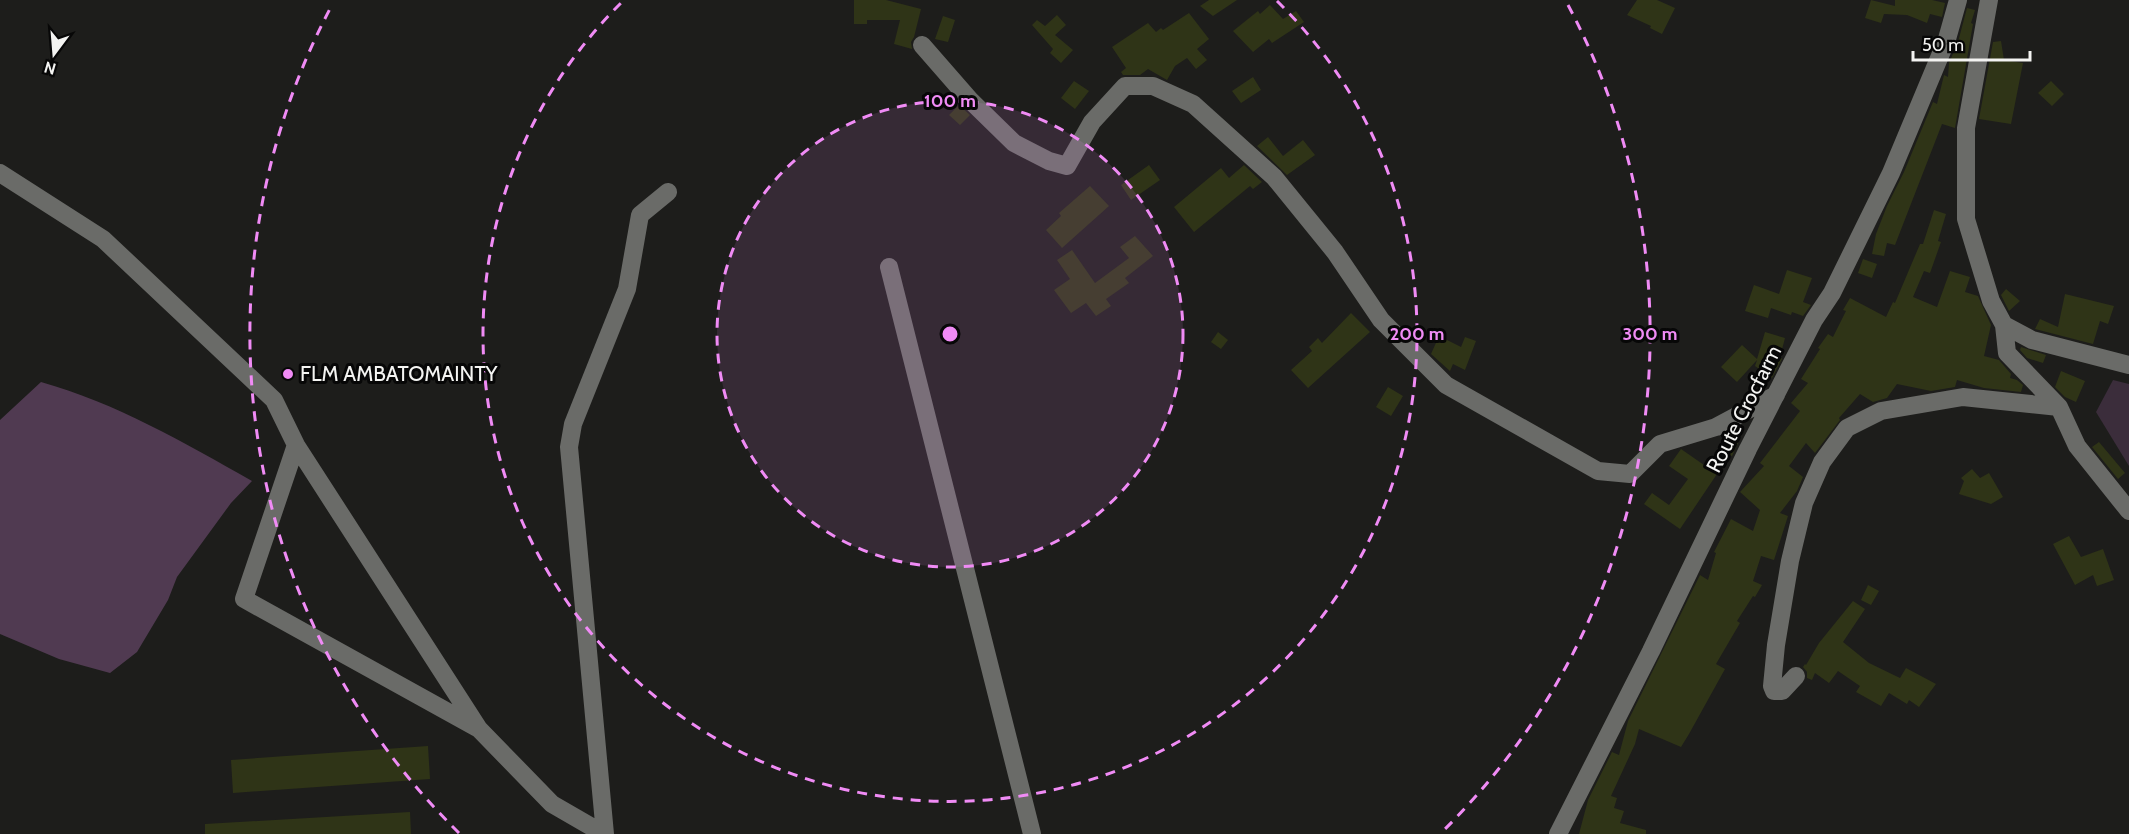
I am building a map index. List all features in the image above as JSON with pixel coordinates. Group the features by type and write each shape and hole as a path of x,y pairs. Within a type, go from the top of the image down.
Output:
{"street":[{"name":"Route Crocfarm","path":"1558,834 1651,651 1776,395 1814,320 1832,293 1891,173 1947,39 1958,0"},
{"path":"1989,0 1966,128 1966,219 1991,301 2004,325 2007,353 2059,407 2077,446 2129,511"},
{"path":"922,45 970,100 1014,143 1049,161 1067,166 1092,122 1125,86 1153,86 1193,104 1274,177 1335,252 1381,320 1446,386 1598,471 1630,474 1660,444 1716,427 1776,395"},
{"path":"0,173 103,239 274,400 296,445 478,729 552,804 605,834"},
{"path":"605,834 569,447 573,424 627,289 640,215 668,192"},
{"path":"889,267 1032,834"},
{"path":"2004,325 2032,340 2129,365"},
{"path":"1796,676 1782,691 1774,691 1772,686 1776,645 1790,561 1804,503 1822,462 1847,428 1881,411 1963,398 2059,407"},
{"path":"296,445 244,599 478,729"}],"shaded area":[{"path":"2113,380 2129,384 2129,466 2096,412"},
{"path":"41,382 123,413 252,481 231,503 177,577 168,600 137,652 110,673 59,659 0,634 0,420"}],"building":[{"path":"854,0 886,0 921,9 911,42 912,49 894,44 900,20 867,20 867,24 854,24"},
{"path":"1209,0 1237,0 1213,16 1200,6"},
{"path":"1637,0 1657,0 1675,8 1662,34 1627,15"},
{"path":"1871,0 1895,6 1895,0 1932,0 1945,3 1942,17 1930,14 1927,23 1907,15 1884,14 1881,23 1865,18"},
{"path":"1270,5 1283,19 1296,11 1304,22 1272,43 1269,39 1253,52 1233,31 1258,11 1260,14"},
{"path":"1967,8 1975,10 1955,128 1942,124 1895,245 1887,243 1884,256 1872,254 1876,234 1887,206 1933,102 1937,104 1944,75 1948,77 1949,63 1958,42"},
{"path":"1189,13 1209,39 1197,49 1207,60 1196,69 1187,58 1175,66 1167,80 1148,69 1140,75 1123,75 1121,72 1126,68 1112,47 1148,23 1156,32"},
{"path":"1057,15 1066,25 1055,35 1073,50 1061,63 1050,53 1053,49 1032,25 1037,20 1045,26"},
{"path":"943,16 955,20 948,42 935,39"},
{"path":"2001,41 2004,60 2023,63 2011,124 1979,119 1993,42"},
{"path":"1253,77 1261,90 1241,103 1232,91"},
{"path":"1074,81 1089,91 1075,109 1061,98"},
{"path":"2051,81 2064,94 2052,106 2038,93"},
{"path":"959,105 970,115 960,125 949,115"},
{"path":"1268,137 1283,156 1303,140 1315,155 1287,175 1257,146"},
{"path":"1149,165 1160,180 1131,200 1121,185"},
{"path":"1244,165 1262,182 1253,189 1250,186 1194,232 1174,207 1221,168 1229,178"},
{"path":"1090,186 1109,206 1062,248 1046,230 1061,216 1059,213"},
{"path":"1934,210 1946,214 1938,241 1941,242 1930,273 1924,271 1913,297 1937,307 1950,271 1970,277 1965,292 1978,296 1991,325 1984,356 1999,360 2011,374 2010,378 2023,385 2021,392 1984,388 1957,380 1955,387 1931,391 1897,384 1887,398 1873,402 1860,394 1839,418 1840,420 1815,453 1806,443 1789,466 1803,477 1797,491 1780,513 1788,516 1774,560 1761,556 1753,581 1762,585 1737,621 1740,623 1716,664 1725,669 1681,747 1639,729 1635,744 1611,796 1617,798 1614,808 1624,811 1620,823 1646,830 1646,834 1579,834 1588,800 1612,752 1619,755 1628,721 1700,575 1708,580 1716,553 1714,552 1731,519 1753,531 1760,510 1740,492 1764,466 1760,463 1800,411 1791,403 1808,383 1801,379 1820,349 1818,348 1828,334 1833,337 1850,298 1886,317 1893,302 1895,303 1920,244 1923,244"},
{"path":"1135,236 1153,256 1125,278 1129,283 1106,299 1111,306 1096,316 1086,303 1071,313 1054,290 1070,279 1057,260 1072,250 1095,283 1129,258 1120,247"},
{"path":"1863,259 1877,264 1872,278 1858,273"},
{"path":"1787,270 1812,278 1803,302 1811,305 1803,316 1792,312 1791,315 1771,308 1768,318 1745,311 1754,285 1779,294"},
{"path":"2006,289 2020,301 2009,311 2001,295"},
{"path":"2065,294 2114,306 2108,324 2100,321 2093,344 2035,329 2040,319 2058,327"},
{"path":"1351,313 1370,332 1308,388 1291,370 1312,351 1309,347 1318,338 1322,343"},
{"path":"1218,332 1228,340 1221,349 1211,342"},
{"path":"1765,332 1785,338 1780,357 1782,359 1772,378 1755,366 1757,360 1737,382 1721,367 1742,345 1757,359"},
{"path":"1439,336 1461,347 1465,337 1476,341 1465,370 1453,364 1450,371 1431,354"},
{"path":"2021,347 2046,355 2043,363 2027,358 2020,350"},
{"path":"2061,371 2085,381 2076,402 2065,397 2055,387"},
{"path":"1388,387 1403,396 1391,416 1376,407"},
{"path":"1727,439 1738,443 1732,456 1722,453"},
{"path":"2099,442 2125,473 2118,479 2092,447"},
{"path":"1681,449 1717,474 1680,529 1644,504 1652,493 1669,505 1688,479 1669,466"},
{"path":"1972,469 1980,478 1989,473 2003,497 1991,504 1959,494 1964,481 1961,478"},
{"path":"2069,536 2081,557 2103,549 2114,580 2097,586 2093,575 2075,585 2053,544"},
{"path":"1868,585 1879,591 1871,605 1861,600"},
{"path":"1853,601 1865,609 1843,642 1869,663 1900,678 1906,668 1936,684 1919,707 1909,700 1907,704 1889,693 1881,706 1856,692 1860,686 1838,671 1829,683 1815,673 1812,680 1807,678 1807,672 1803,667"},
{"path":"428,746 430,779 233,793 231,760"},
{"path":"410,812 411,834 205,834 205,824"}],"place":[{"name":"FLM AMBATOMAINTY","path":"288,374"}]}
